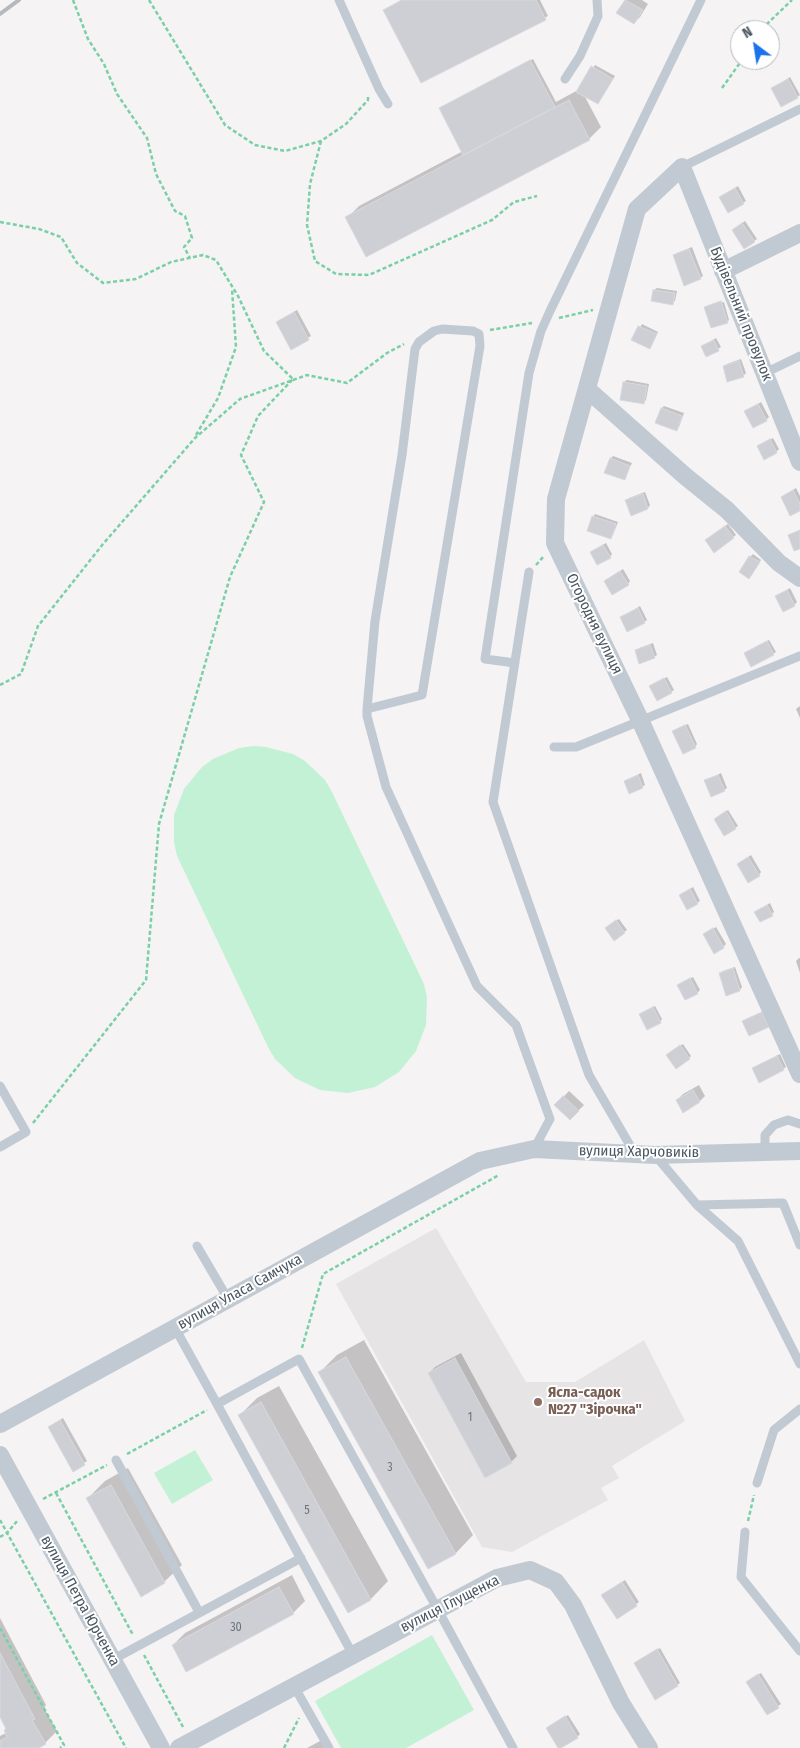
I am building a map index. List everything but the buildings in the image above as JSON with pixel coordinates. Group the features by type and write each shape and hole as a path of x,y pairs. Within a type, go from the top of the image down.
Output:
{"street":[{"name":"Будівельний провулок","path":"682,167 800,462"},
{"name":"Огородня вулиця","path":"682,167 637,209 556,499 555,543 641,722 800,1074"},
{"path":"724,271 800,233"},
{"path":"587,389 685,476 728,510 779,563 800,578"},
{"name":"вулиця Харчовиків","path":"480,1161 534,1149 655,1155 800,1151"},
{"name":"вулиця Уласа Самчука","path":"0,1424 480,1161"},
{"name":"вулиця Петра Юрченка","path":"0,1455 161,1748"},
{"name":"вулиця Глущенка","path":"185,1745 497,1578 530,1570 556,1582 573,1605 621,1703 649,1748"}],"lane":[{"path":"340,0 371,71 388,104"},
{"path":"565,80 580,56 598,16 598,0"},
{"path":"515,664 485,658 529,373 541,332 550,311 701,0"},
{"path":"682,167 800,109"},
{"path":"367,709 422,695 480,346 479,334 473,331 442,329 434,331 419,342 415,349 402,455 375,621 367,709 367,716 386,787 477,986 516,1025 550,1119 534,1149"},
{"path":"765,373 800,356"},
{"path":"530,572 493,802 589,1075 635,1154"},
{"path":"554,747 576,747 800,656"},
{"path":"0,1086 26,1132 0,1147"},
{"path":"765,1152 765,1135 774,1125 788,1120 800,1124"},
{"path":"655,1155 697,1205 738,1241 800,1364"},
{"path":"697,1205 783,1203 800,1245"},
{"path":"197,1246 228,1299"},
{"path":"175,1328 353,1655"},
{"path":"217,1404 299,1359 513,1748"},
{"path":"757,1483 774,1430 800,1410"},
{"path":"116,1460 200,1612"},
{"path":"745,1532 741,1577 800,1651"},
{"path":"112,1660 300,1558"},
{"path":"294,1686 329,1748"}],"path":[{"path":"73,0 88,39 104,64 117,94 147,138 156,174 175,212 185,216 192,238 184,247 190,258"},
{"path":"150,0 225,125 254,145 285,151 321,141 346,124 368,100 371,71"},
{"path":"773,20 792,0"},
{"path":"722,88 735,70"},
{"path":"321,141 310,184 307,225 314,261 336,274 369,275 492,220 514,202 537,196"},
{"path":"0,222 39,229 61,237 77,263 103,283 136,279 171,262 203,255 216,260 238,296 264,351 293,380"},
{"path":"195,438 218,398 236,347 232,288"},
{"path":"0,685 21,674 38,626 103,544 195,438 240,399 307,375 347,383 387,353 408,342"},
{"path":"26,1132 146,980 158,824 230,577 264,502 241,455 258,416 293,380"},
{"path":"299,1359 323,1274 502,1173"},
{"path":"745,1532 757,1483"},
{"path":"56,1493 139,1645 185,1745"},
{"path":"0,1520 126,1748"},
{"path":"0,1537 7,1533"},
{"path":"0,1628 65,1747 60,1748"},
{"path":"284,1748 305,1706"}],"shaded area":[{"name":"Ясла-садок №27 \"Зірочка\"","path":"436,1228 526,1382 575,1382 644,1340 685,1421 612,1466 619,1478 601,1488 608,1500 512,1552 482,1547 336,1284"}],"green space":[{"path":"266,747 293,754 305,761 325,780 424,984 427,997 426,1025 416,1051 399,1072 375,1087 348,1093 320,1090 295,1078 275,1059 177,856 174,842 174,815 184,789 202,767 213,759 239,748"},
{"path":"195,1450 213,1480 172,1504 154,1473"},
{"path":"432,1635 474,1710 406,1748 341,1748 315,1701"}],"railway":[{"path":"0,14 19,0"}],"place":[{"name":"Ясла-садок №27 \"Зірочка\"","path":"538,1402"}]}
